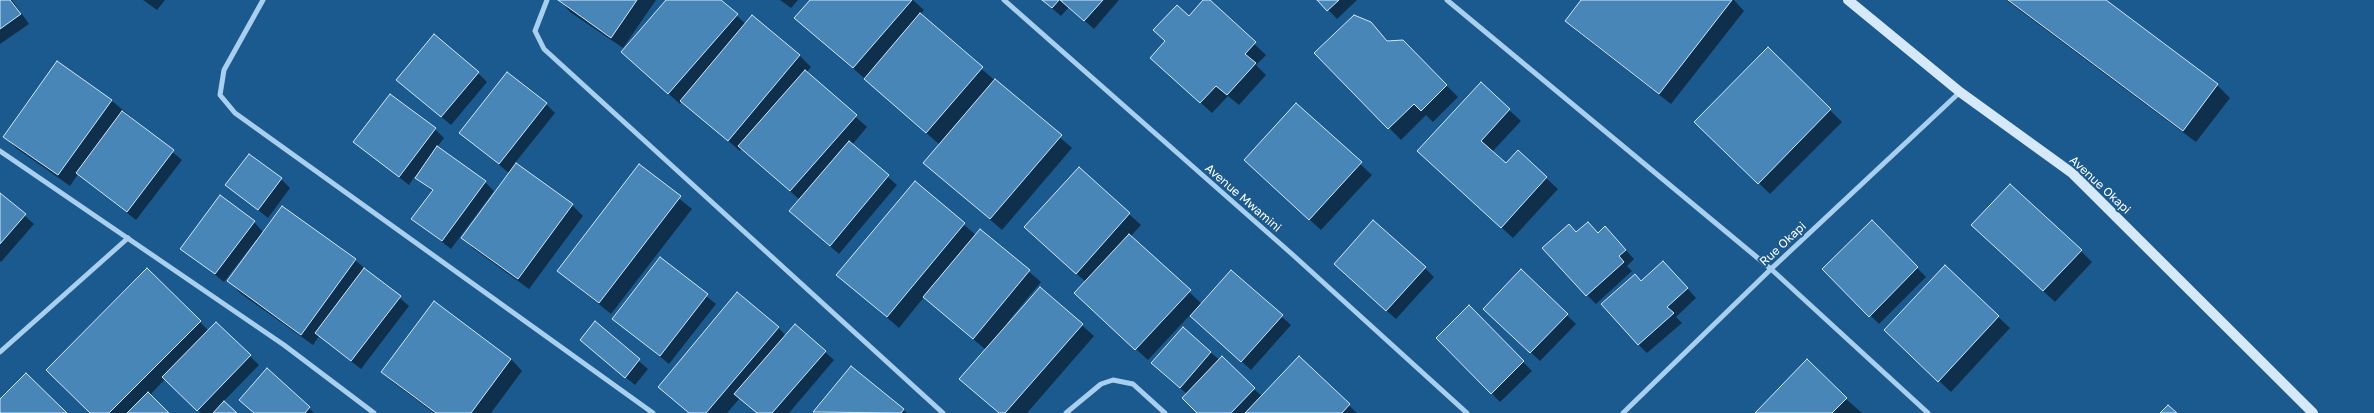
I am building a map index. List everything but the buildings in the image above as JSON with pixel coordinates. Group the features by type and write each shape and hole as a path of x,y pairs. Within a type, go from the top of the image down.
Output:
{"street":[{"path":"263,0 224,70 220,94 236,113 653,413"},
{"path":"547,0 535,31 544,49 943,413"},
{"name":"Avenue Mwamini","path":"1004,0 1293,255 1467,413"},
{"path":"1447,0 1771,270 1928,413"},
{"name":"Avenue Okapi","path":"1848,0 1960,92 2072,174 2313,413"},
{"name":"Rue Okapi","path":"1623,413 1960,92"},
{"path":"0,151 284,345 374,413"},
{"path":"0,352 128,238"},
{"path":"1066,413 1101,384 1114,380 1132,384 1165,413"}]}
